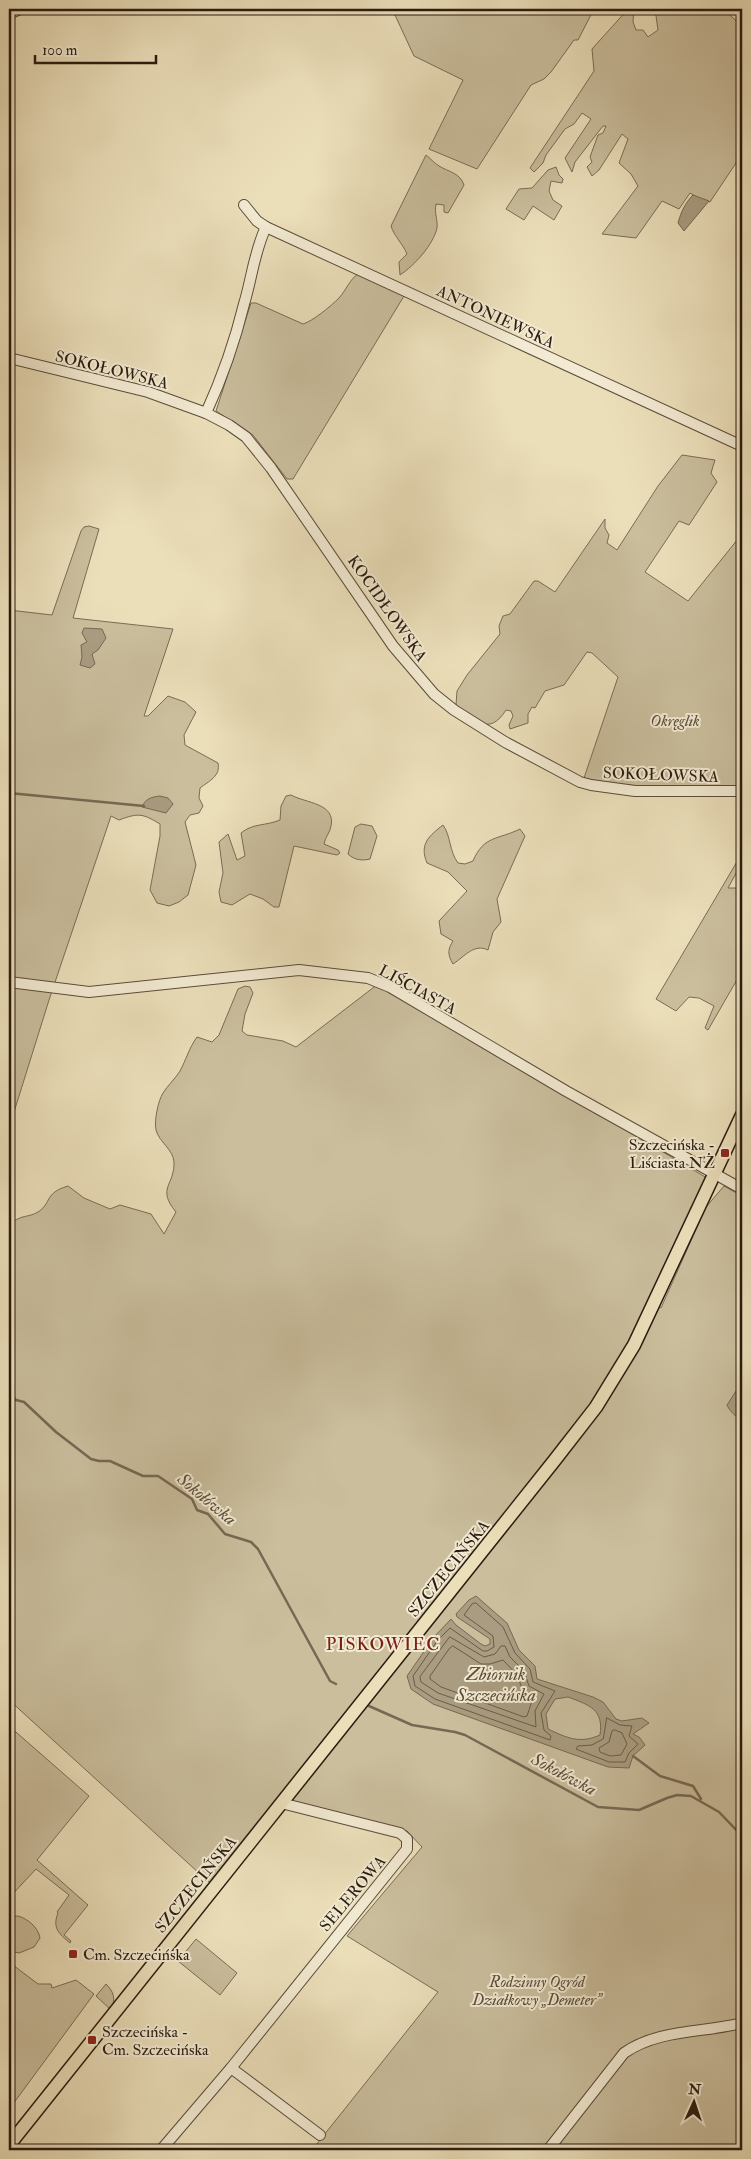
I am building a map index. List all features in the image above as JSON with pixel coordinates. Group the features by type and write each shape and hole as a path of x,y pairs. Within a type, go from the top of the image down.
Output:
{"main road":[{"name":"SZCZECIŃSKA","path":"9,2146 596,1407 637,1338 742,1115"}],"street":[{"path":"9,14 20,9"},
{"name":"ANTONIEWSKA","path":"244,205 257,221 266,227 742,446"},
{"path":"206,413 215,394 245,304 255,255 266,227"},
{"name":"SOKOŁOWSKA","path":"9,358 148,392 206,413"},
{"name":"KOCIDŁOWSKA","path":"206,413 229,425 251,443 308,520 393,646 434,694 480,728 580,782"},
{"name":"SOKOŁOWSKA","path":"580,782 601,788 635,791 742,791"},
{"name":"LIŚCIASTA","path":"9,982 90,992 299,970 338,973 374,979 558,1086 742,1189"},
{"name":"SELEROWA","path":"160,2150 231,2068 315,1962 401,1859 408,1844 406,1837 400,1833 280,1803"},
{"path":"548,2150 624,2053 636,2045 660,2036 742,2023"},
{"path":"231,2068 320,2135"}],"green space":[{"path":"384,9 417,9 426,13 431,9 465,9 479,14 479,9 594,9 578,40 574,40 544,79 531,85 477,169 429,149 463,80 414,56 395,15"},
{"path":"628,9 634,9 633,22 636,30 643,30 648,37 658,30 655,9 723,9 742,26 742,73 738,74 740,80 742,80 742,154 710,202 690,193 679,209 662,201 636,238 602,234 638,186 631,174 619,163 628,139 622,134 599,170 592,176 587,167 592,162 590,157 598,135 603,133 606,126 603,126 575,162 572,172 565,158 591,119 582,113 574,124 565,129 546,155 543,163 534,172 530,168 594,71 592,49"},
{"path":"426,155 439,166 457,175 464,185 448,213 444,212 444,205 436,204 437,228 432,241 412,266 400,275 399,262 407,254 391,226"},
{"path":"556,167 563,179 562,183 551,181 549,191 553,200 562,206 554,220 533,206 524,220 506,209 519,189 532,188 548,170"},
{"path":"359,273 404,296 293,479 287,479 253,435 216,411 251,303 256,303 303,324 317,317 336,301"},
{"name":"Okręglik","path":"682,455 715,460 711,473 717,482 689,525 679,521 645,572 688,601 742,534 742,786 642,786 584,778 618,677 592,653 587,652 564,685 545,691 535,708 532,707 528,714 528,723 510,729 509,725 513,716 511,711 506,710 494,723 482,723 469,716 456,705 457,691 467,675 500,634 499,626 503,616 510,614 534,581 538,581 555,592 605,519 605,528 609,535 607,543 617,550 658,486"},
{"path":"89,526 99,529 73,618 173,629 144,716 148,716 168,696 185,702 196,712 184,735 185,745 218,763 218,771 214,778 200,788 199,798 203,806 199,813 190,815 185,822 196,865 188,895 179,902 169,906 157,903 150,890 160,836 160,824 140,815 119,820 111,816 49,1000 9,1128 9,610 52,615 81,531 84,527"},
{"path":"291,795 318,805 329,813 331,826 324,844 338,850 340,853 337,855 294,846 279,907 274,907 263,899 250,894 232,905 221,902 219,892 223,873 219,842 228,834 237,860 245,856 241,833 255,826 280,820 281,806 286,796"},
{"path":"361,824 372,826 377,836 370,859 353,858 348,854 355,827"},
{"path":"443,825 455,858 458,863 465,864 473,861 482,847 492,839 520,829 525,836 497,899 501,922 493,932 488,950 478,948 453,964 449,952 453,941 441,934 439,921 467,891 448,872 427,863 424,851 427,841"},
{"path":"738,860 741,864 728,888 739,888 742,876 742,971 708,1030 705,1028 714,1006 699,998 689,997 676,1011 656,999"},
{"name":"Rodzinny Ogród Działkowy „Demeter”","path":"378,984 707,1178 651,1303 661,1308 706,1207 724,1186 742,1196 742,2150 312,2150 438,1992 347,1936 422,1847 407,1831 278,1800 211,1884 9,1700 9,1225 17,1219 38,1212 55,1192 68,1186 84,1198 110,1209 120,1205 151,1214 164,1234 176,1212 167,1197 168,1187 174,1170 173,1157 156,1130 156,1116 161,1097 180,1071 197,1037 212,1042 219,1035 238,989 245,986 250,987 253,993 245,1014 242,1031 247,1035 283,1041 296,1047"},
{"path":"9,1726 89,1796 37,1860 88,1905 64,1935 71,1941 70,1943 60,1934 56,1927 57,1912 69,1895 36,1869 9,1898"},
{"path":"18,1916 32,1924 40,1938 34,1947 19,1953 9,1951 9,1917"},
{"path":"196,1939 237,1973 220,1995 178,1961"},
{"path":"9,1962 38,1984 51,1984 52,1988 76,1980 94,1994 13,2104 9,2101"},
{"path":"106,1984 113,1996 111,2010 96,1996"}],"water":[{"path":"693,195 709,201 684,231 678,223 680,215"},
{"path":"84,628 102,629 106,638 98,650 92,654 95,664 90,668 80,665 82,657 81,645 87,642 82,633"},
{"path":"160,796 168,798 173,804 166,813 142,807 149,799"},
{"path":"742,1382 742,1419 733,1414 727,1405"},
{"name":"Zbiornik Szczecińska","path":"476,1596 507,1623 519,1650 535,1666 537,1679 603,1702 616,1719 622,1721 642,1718 649,1723 633,1734 639,1737 645,1745 633,1756 629,1768 608,1767 433,1704 411,1689 407,1676 434,1637 451,1619 481,1644 485,1646 490,1644 490,1639 457,1617 456,1614 469,1600","holes":["568,1697 593,1709 600,1719 600,1735 593,1738 574,1739 548,1729 546,1714 555,1699"]}],"waterway":[{"path":"9,793 144,806"},
{"name":"Sokołówka","path":"9,1393 16,1400 24,1402 56,1432 91,1459 110,1461 143,1476 158,1476 192,1499 197,1510 208,1514 225,1534 251,1542 258,1549 330,1681 336,1684"},
{"name":"Sokołówka","path":"369,1706 412,1725 465,1735 598,1807 639,1810 677,1795 691,1796 719,1812 742,1836"},
{"path":"633,1756 660,1776 693,1786 701,1799"}],"place":[{"name":"Szczecińska - Liściasta NŻ","path":"725,1153"},
{"name":"Cm. Szczecińska","path":"73,1954"},
{"name":"Szczecińska - Cm. Szczecińska","path":"92,2040"}],"district":[{"name":"PISKOWIEC","path":"383,1644"}]}
